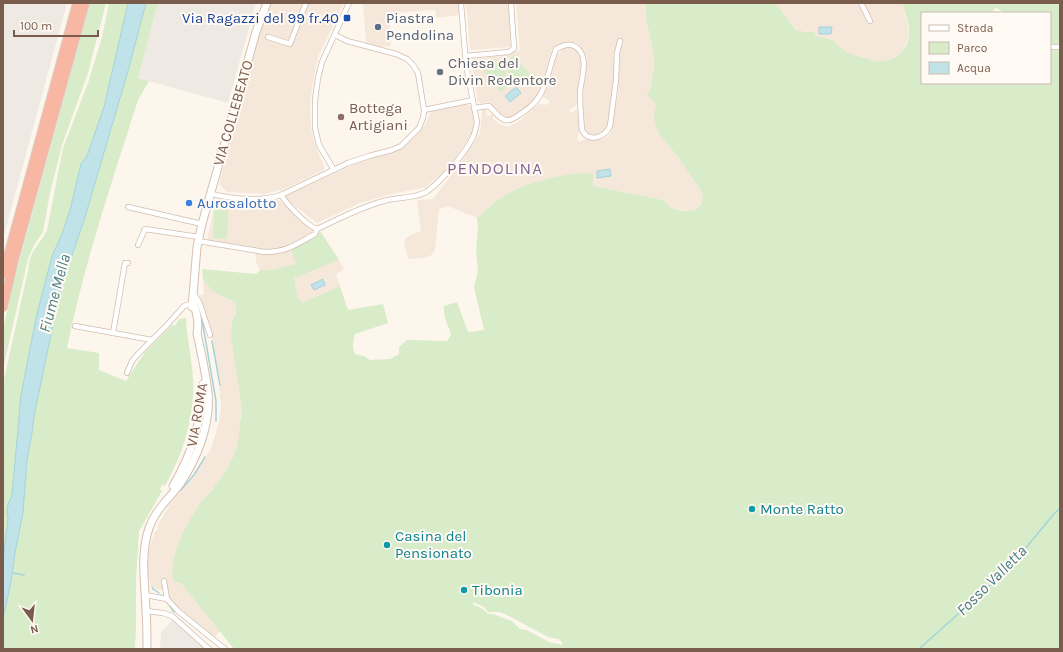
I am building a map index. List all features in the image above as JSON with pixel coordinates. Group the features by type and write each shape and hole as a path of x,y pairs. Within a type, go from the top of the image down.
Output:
{"highway":[{"path":"3,274 77,3"},
{"path":"3,306 14,260 85,3"}],"street":[{"name":"VIA COLLEBEATO","path":"193,303 199,239 202,224 256,32 267,3"},
{"path":"268,37 290,44 306,3"},
{"path":"334,170 319,145 315,128 315,100 322,62 349,3"},
{"path":"138,245 145,229 230,246 265,252 276,252 288,249 315,234 317,229 356,210 385,200 421,194 435,185 456,162 472,140 476,130 477,122 466,56 461,3"},
{"path":"466,56 509,52 514,48 511,3"},
{"path":"861,3 870,21"},
{"path":"211,194 244,200 272,198 348,163 401,146 419,128 424,118 424,110 418,73 413,65 407,59 396,54 347,41 334,35"},
{"path":"474,108 489,106 506,121 514,119 524,113 536,103 541,95 556,49 563,45 573,45 582,51 584,59 580,91 582,130 585,135 600,137 607,133 610,126 616,80 617,53 620,41"},
{"path":"424,110 473,100"},
{"path":"281,195 312,228 317,229"},
{"path":"128,206 202,224"},
{"path":"113,333 126,263 128,263"},
{"name":"VIA COLLEBEATO","path":"194,294 200,304 210,335"},
{"path":"127,374 132,361 184,306 193,303"},
{"name":"VIA ROMA","path":"147,649 143,564 146,538 149,526 165,501 189,455 196,434 203,392 204,370 193,303"},
{"path":"74,326 152,340"},
{"path":"164,581 167,599 178,611 225,649"},
{"path":"145,595 167,599"},
{"path":"146,610 172,616 209,649"},
{"name":"VIA ROMA","path":"143,649 146,621"}],"shaded area":[{"path":"3,3 67,3 3,239"},
{"path":"158,3 256,3 228,103 138,78"},
{"path":"271,3 344,3 318,57 310,102 311,128 315,145 325,169 281,190 264,194 227,192 219,184 260,31"},
{"path":"363,3 459,3 460,15 436,18 435,10 389,13 391,46 378,47 366,42"},
{"path":"466,3 509,3 512,43 509,47 471,50"},
{"path":"516,3 646,3 646,19 653,51 654,67 650,90 651,100 658,105 653,113 659,134 678,157 703,194 702,201 698,208 691,211 671,208 663,200 593,186 593,180 504,196 477,218 448,206 439,209 435,249 432,255 422,258 408,258 404,243 405,239 410,235 421,231 417,200 433,199 459,165 480,133 482,110 487,109 486,114 489,116 493,113 494,120 508,127 519,121 538,105 547,105 550,101 543,97 550,82 556,57 562,49 570,47 574,48 580,53 582,61 579,101 569,110 571,113 576,110 578,111 580,128 577,138 579,142 585,139 601,140 606,138 611,132 618,93 619,54 622,40 618,39 614,53 615,70 608,126 601,134 590,134 584,125 583,97 587,59 584,50 576,42 564,43 552,49 539,94 534,101 515,116 508,118 505,117 488,102 482,104 478,102 472,65 473,61 476,59 510,55 515,51 520,50"},
{"path":"774,3 902,3 909,36 903,50 891,60 881,62 855,56 838,47 833,40 815,36 815,32 799,31"},
{"path":"467,104 472,108 475,121 473,132 444,171 426,187 396,193 360,203 317,223 284,197 359,162 401,149 413,139 425,125 431,112 434,110"},
{"path":"215,201 246,202 280,201 316,234 297,264 271,270 260,270 256,262 255,249 207,240"},
{"path":"339,260 344,269 336,274 340,286 304,302 298,299 293,278"},
{"path":"203,279 217,294 235,302 236,306 236,313 233,318 231,331 242,410 240,417 239,443 227,468 215,487 200,504 190,521 175,553 181,583 220,631 214,639 176,607 168,598 164,589 156,590 151,587 148,573 149,550 155,531 157,531 157,527 171,503 194,477 205,459 212,446 219,422 221,408 219,385 221,384 212,338 199,296 204,294"},
{"path":"172,620 205,649 160,649 161,632"}],"green space":[{"path":"90,3 106,3 88,73 62,145 50,193 43,232 34,245 28,259 3,369 3,330 12,288"},
{"path":"109,3 128,3 104,107 87,156 81,164 70,210 62,234 52,256 36,318 21,395 12,495 7,509 8,518 3,561 3,384 28,273 29,261 33,251 47,230 63,148 88,83 102,37"},
{"path":"146,3 158,3 138,78 149,81 138,100 99,223 67,348 99,353 99,370 126,381 145,352 172,325 175,326 179,319 186,318 193,380 190,421 182,448 171,474 165,486 162,485 160,489 162,491 139,531 136,580 135,649 3,649 3,619 23,513 27,460 34,416 60,291 85,217 128,71"},
{"path":"646,3 773,3 781,9 793,26 799,31 815,32 815,36 833,40 839,47 851,54 880,61 896,57 903,50 908,41 909,28 902,3 1060,3 1060,649 234,649 181,583 174,581 173,572 173,562 184,531 201,502 212,491 234,455 238,444 242,410 231,336 232,321 236,313 235,302 217,294 209,287 203,279 202,269 256,274 260,270 271,270 296,264 290,246 321,232 339,260 294,278 298,299 304,302 340,286 348,310 383,304 388,323 355,334 353,349 355,354 364,356 370,360 390,359 399,354 399,347 407,340 447,341 451,335 445,318 444,306 457,302 468,332 484,330 474,287 478,271 476,250 478,227 477,218 497,201 512,191 547,179 584,173 593,174 593,186 663,200 670,207 676,210 692,211 698,208 702,202 703,194 678,157 659,134 653,116 657,103 651,100 647,94 650,90 654,67 653,51 646,19","holes":["473,602 484,607 488,612 505,614 548,637 558,639 563,645 549,642 527,630 520,629 513,622 493,614 488,614 483,609 474,605"]},
{"path":"514,55 532,77 521,87 502,65"},
{"path":"494,59 513,82 501,92 482,69"},
{"path":"214,209 228,209 227,239 213,238"}],"water":[{"name":"Fiume Mella","path":"128,3 146,3 128,71 85,217 60,291 34,416 27,460 23,513 3,619 3,561 8,518 7,509 12,495 21,395 36,318 52,256 62,234 70,210 81,164 87,156 104,107"},
{"path":"819,27 832,27 831,34 819,34"},
{"path":"516,87 521,93 510,102 505,96"},
{"path":"610,169 611,176 597,178 597,171"},
{"path":"323,279 325,285 314,290 311,285"}],"waterway":[{"path":"201,314 216,401 216,421"},
{"path":"212,341 220,385"},
{"path":"181,490 194,475 205,457"},
{"name":"Fosso Valletta","path":"919,649 995,581 1020,555 1060,508"},
{"path":"13,573 24,575"},
{"path":"152,587 159,593"},
{"path":"167,602 174,612"}],"place":[{"name":"Via Ragazzi del 99 fr.40","path":"347,18"},
{"name":"Piastra Pendolina","path":"378,27"},
{"name":"Chiesa del Divin Redentore","path":"440,72"},
{"name":"Bottega Artigiani","path":"341,117"},
{"name":"Aurosalotto","path":"189,203"},
{"name":"Monte Ratto","path":"752,509"},
{"name":"Casina del Pensionato","path":"387,545"},
{"name":"Tibonia","path":"464,590"}],"district":[{"name":"PENDOLINA","path":"495,168"}]}
